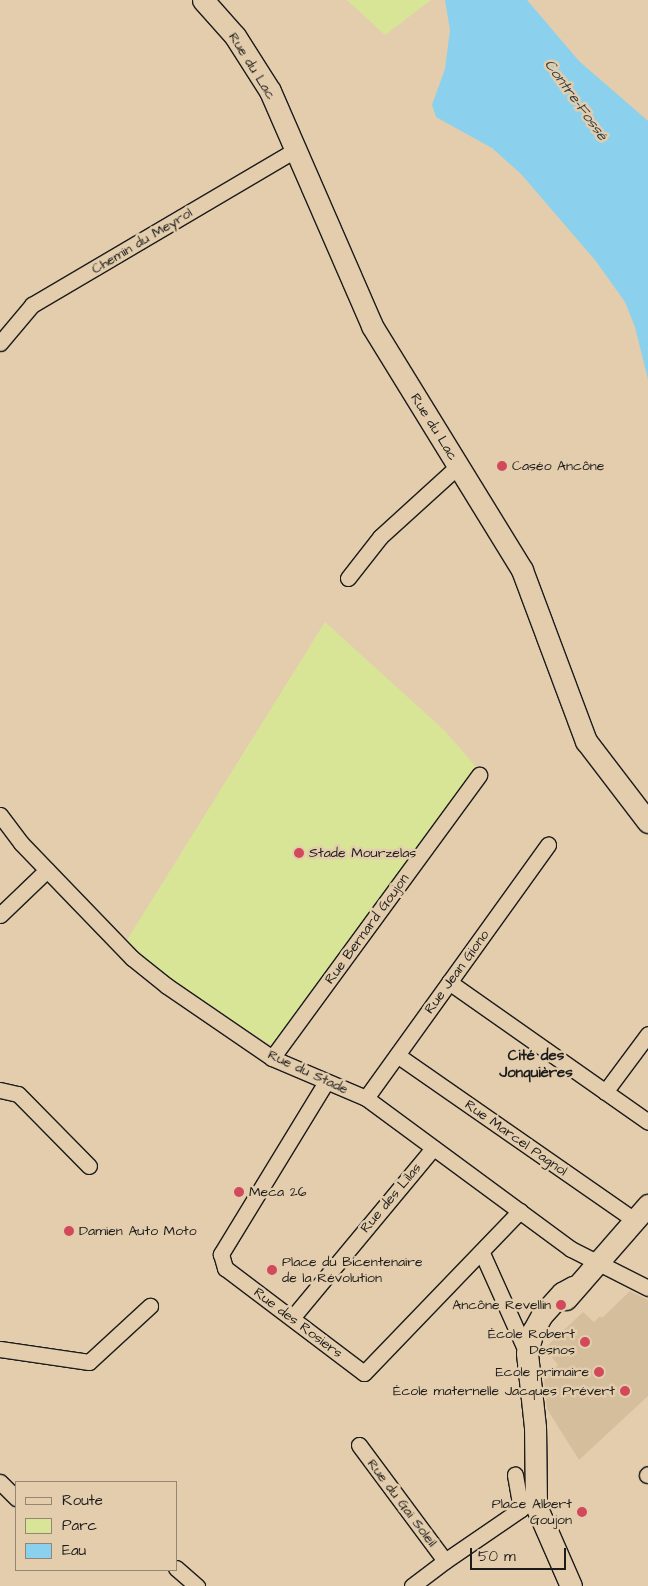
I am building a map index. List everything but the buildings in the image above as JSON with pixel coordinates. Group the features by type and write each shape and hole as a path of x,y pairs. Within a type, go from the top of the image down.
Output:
{"street":[{"name":"Rue du Lac","path":"204,0 226,27 270,91 372,326 522,570 586,741 648,822"},
{"path":"222,0 226,27"},
{"name":"Chemin du Meyrol","path":"0,343 32,306 295,150"},
{"path":"348,578 380,537 458,466"},
{"name":"Rue Bernard Goujon","path":"272,1058 478,775"},
{"name":"Rue du Stade","path":"0,815 47,870 132,958 167,986 272,1058 366,1098 520,1211 596,1262 648,1288"},
{"name":"Rue Jean Giono","path":"366,1098 548,845"},
{"path":"0,914 47,870"},
{"path":"449,982 648,1122"},
{"path":"605,1092 648,1034"},
{"name":"Rue Marcel Pagnol","path":"397,1055 642,1213"},
{"name":"Rue des Rosiers","path":"326,1082 221,1254 226,1268 364,1372 482,1253 520,1211"},
{"path":"0,1090 18,1094 89,1166"},
{"name":"Rue des Lilas","path":"292,1318 433,1148"},
{"path":"527,1353 533,1331 561,1305 573,1287 642,1213"},
{"path":"482,1253 527,1353 535,1427 529,1508"},
{"path":"0,1349 89,1362 150,1306"},
{"name":"Rue du Gai Soleil","path":"359,1445 445,1561"},
{"path":"515,1475 529,1508 571,1586"},
{"path":"0,1482 15,1497"},
{"name":"Rue du Gai Soleil","path":"412,1586 445,1561 529,1508"},
{"path":"178,1570 197,1586"}],"shaded area":[{"name":"Ecole primaire","path":"630,1291 648,1300 648,1396 579,1460 547,1409 544,1379 558,1365 545,1348 583,1312 594,1322 600,1316 602,1318"}],"green space":[{"path":"347,0 431,0 385,35"},
{"name":"Stade Mourzelas","path":"325,622 445,731 476,767 283,1052 208,1007 166,977 127,940"}],"water":[{"name":"Contre-Fossé","path":"445,0 527,0 579,61 648,121 648,379 635,327 625,302 595,260 521,174 492,148 436,117 432,105 445,69 450,30"}],"place":[{"name":"Caséo Ancône","path":"502,466"},
{"name":"Stade Mourzelas","path":"299,853"},
{"name":"Meca 26","path":"239,1192"},
{"name":"Damien Auto Moto","path":"69,1231"},
{"name":"Place du Bicentenaire de la Révolution","path":"272,1270"},
{"name":"Ancône Revellin","path":"561,1305"},
{"name":"École Robert Desnos","path":"585,1342"},
{"name":"Ecole primaire","path":"599,1372"},
{"name":"École maternelle Jacques Prévert","path":"625,1391"},
{"name":"Place Albert Goujon","path":"582,1512"}],"district":[{"name":"Cité des Jonquières","path":"536,1064"}]}
